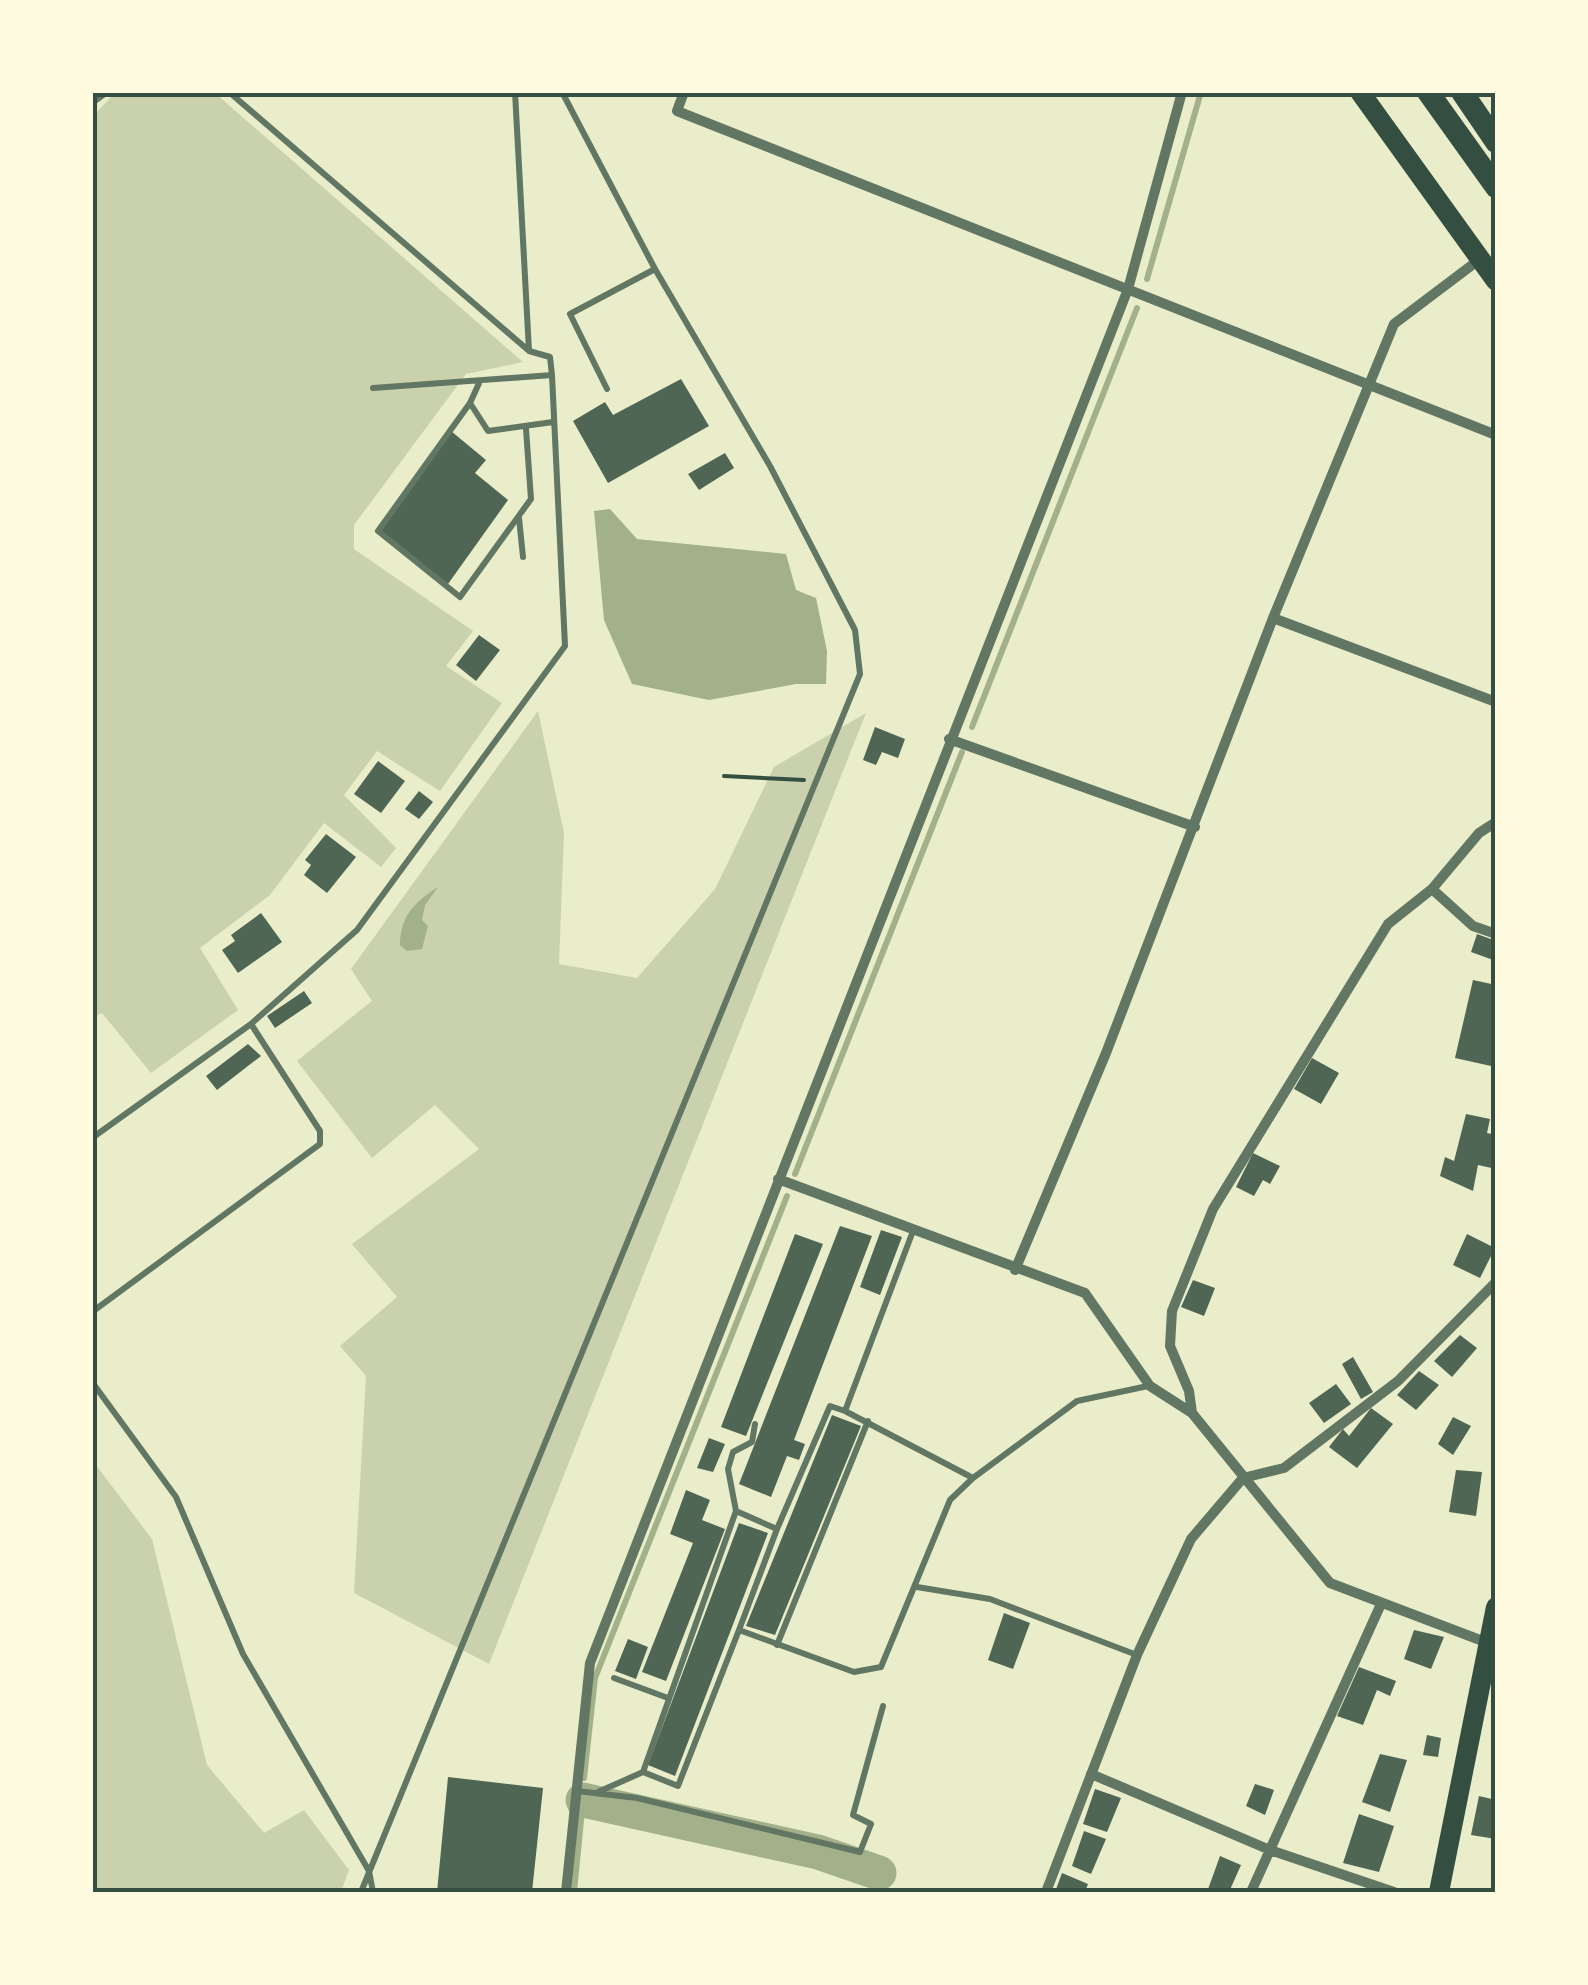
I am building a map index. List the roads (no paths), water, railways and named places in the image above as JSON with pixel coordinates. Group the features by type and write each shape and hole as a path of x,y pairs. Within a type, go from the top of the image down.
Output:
{"highway":[{"path":"1428,92 1496,187"},
{"path":"1462,92 1496,142"}],"main road":[{"path":"1360,92 1496,281"},
{"path":"1439,1892 1496,1607"}],"street":[{"path":"684,92 676,111 1496,434"},
{"path":"566,1892 590,1663 948,738 1128,289 1182,92"},
{"path":"1015,1270 1394,324 1480,259"},
{"path":"1273,618 1496,702"},
{"path":"948,738 1195,827"},
{"path":"1192,1413 1189,1391 1170,1346 1172,1312 1214,1209 1388,924 1432,889 1479,833 1496,822"},
{"path":"1432,889 1473,926 1496,934"},
{"path":"778,1179 1085,1293 1150,1386 1192,1413 1330,1583 1488,1643"},
{"path":"1046,1892 1137,1656 1191,1539 1243,1478 1284,1468 1398,1380 1496,1282"},
{"path":"1252,1892 1380,1604"},
{"path":"1091,1774 1270,1850 1394,1892"}],"lane":[{"path":"92,103 107,92"},
{"path":"92,1138 251,1024 357,930 565,646 550,357 529,350 229,92"},
{"path":"515,92 529,350"},
{"path":"360,1892 860,674 855,630 770,466 655,269 562,92"},
{"path":"607,388 570,314 655,269"},
{"path":"374,388 552,376"},
{"path":"480,381 470,403 378,531 460,597 531,499 526,429"},
{"path":"470,403 488,432 553,422"},
{"path":"518,516 523,557"},
{"path":"92,1312 320,1144 320,1130 251,1024"},
{"path":"846,1411 913,1231"},
{"path":"92,1382 176,1497 243,1654 369,1871 373,1892"},
{"path":"739,1630 854,1672 881,1667 950,1500 973,1478 1077,1401 1150,1386"},
{"path":"598,1792 643,1772 678,1786 777,1529 830,1406 868,1421 973,1478"},
{"path":"777,1644 868,1421"},
{"path":"643,1772 736,1511 728,1470 733,1452 752,1442 755,1424"},
{"path":"736,1511 777,1529"},
{"path":"917,1587 990,1598 1137,1656"},
{"path":"614,1678 668,1698"},
{"path":"576,1791 598,1792 860,1852 870,1824 852,1815 883,1706"}],"waterway":[{"path":"1147,279 1201,92"},
{"path":"972,727 1137,308"},
{"path":"795,1174 962,752"},
{"path":"584,1778 595,1678 787,1196"},
{"path":"574,1892 583,1800"},
{"path":"583,1800 818,1852 879,1873"}]}
